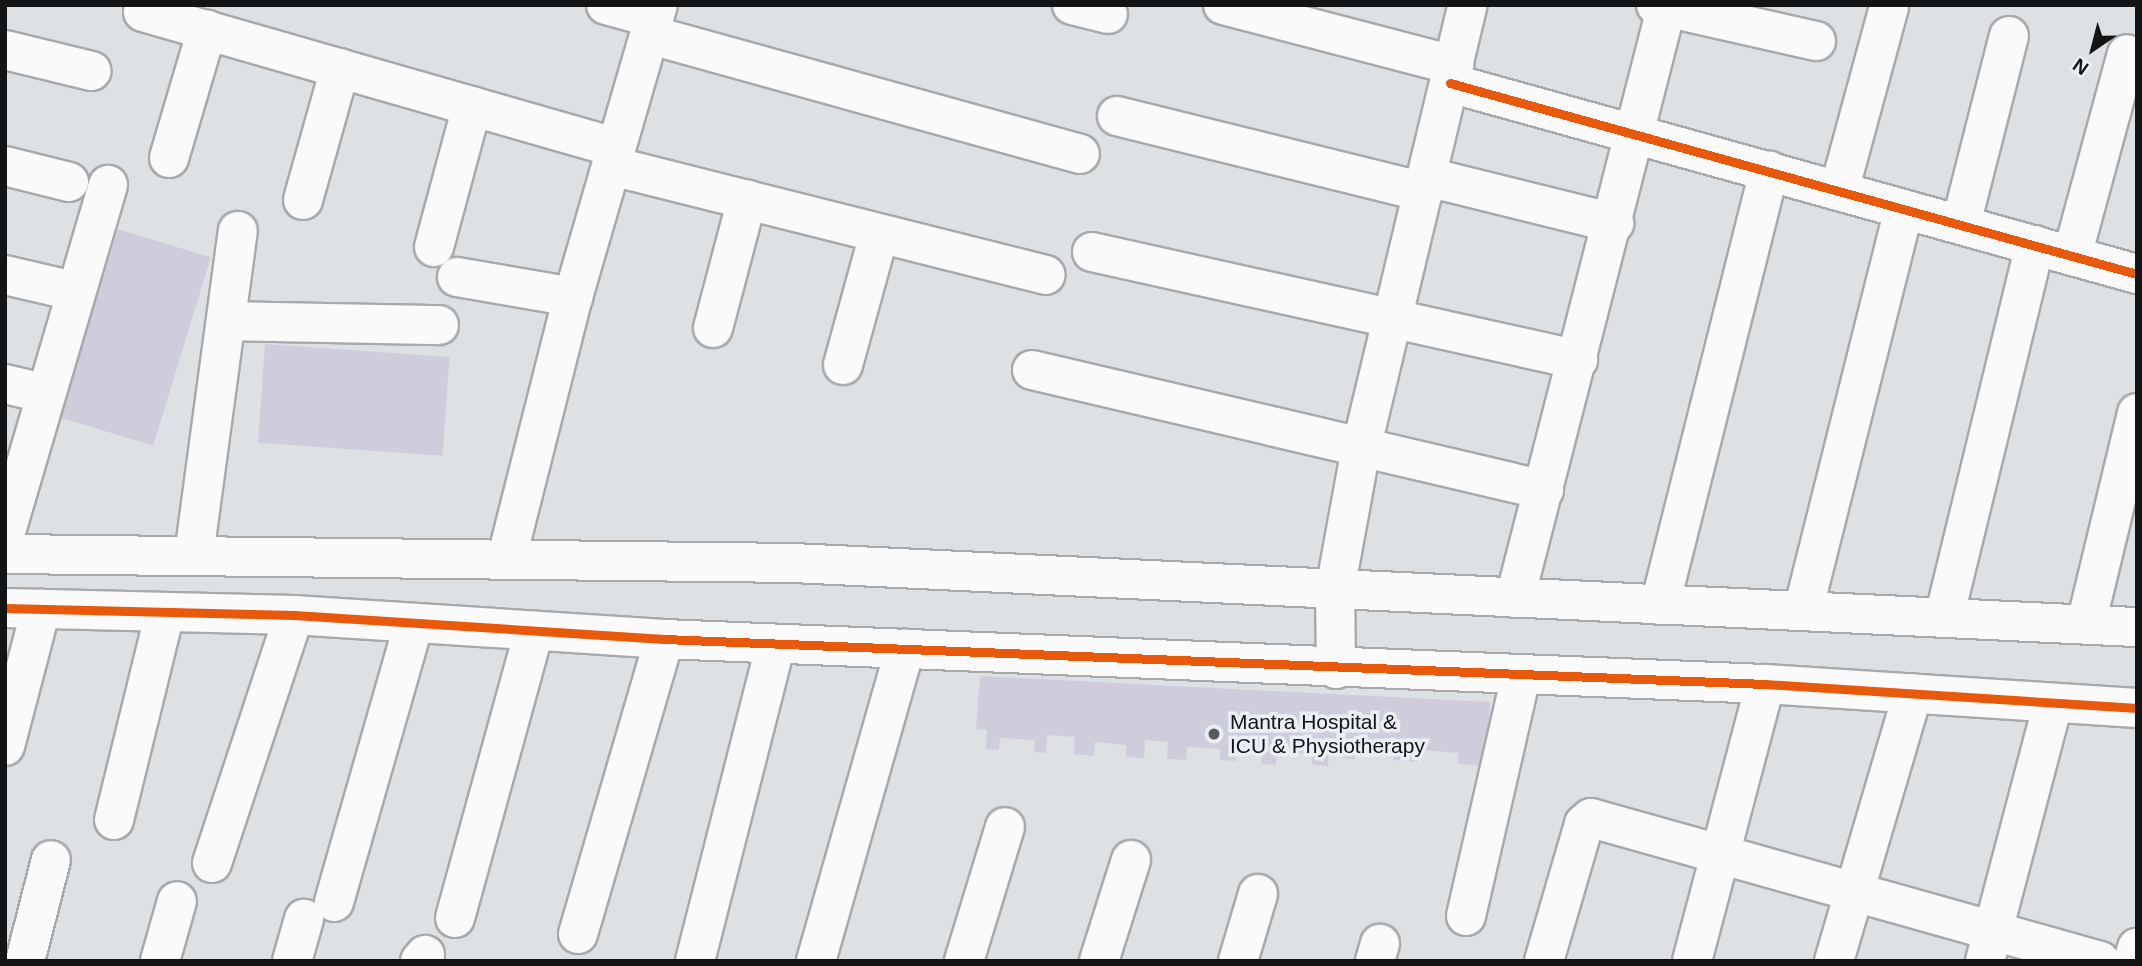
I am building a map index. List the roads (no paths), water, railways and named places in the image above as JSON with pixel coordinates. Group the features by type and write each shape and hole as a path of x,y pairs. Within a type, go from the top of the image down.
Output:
{"street":[{"path":"606,5 1080,154"},
{"path":"1223,5 1452,74 1636,135 2137,274"},
{"path":"1336,669 1335,590 1361,449 1468,5"},
{"path":"1515,598 1636,135 1663,6 1816,41"},
{"path":"1839,191 1889,7"},
{"path":"143,12 472,106 614,157 747,200 1046,275"},
{"path":"506,557 573,297 654,19"},
{"path":"169,159 207,30"},
{"path":"1961,224 2009,36"},
{"path":"5,50 92,71"},
{"path":"2072,256 2127,54"},
{"path":"303,200 340,68"},
{"path":"434,247 472,106"},
{"path":"1117,116 1426,185 1614,223"},
{"path":"5,166 69,182"},
{"path":"1660,605 1769,170"},
{"path":"5,535 108,185"},
{"path":"713,327 747,200"},
{"path":"1802,611 1904,209"},
{"path":"194,555 228,321 238,231"},
{"path":"844,365 879,234"},
{"path":"1944,618 2035,245"},
{"path":"1092,252 1578,360"},
{"path":"5,275 57,287"},
{"path":"457,277 573,297"},
{"path":"228,321 439,326"},
{"path":"1032,370 1544,490"},
{"path":"2087,624 2137,413"},
{"path":"5,554 506,557 793,563 2137,627"},
{"path":"5,746 23,608 294,615 413,626 664,639 1336,669 1765,684 2137,708"},
{"path":"114,820 164,612"},
{"path":"212,863 294,615"},
{"path":"292,961 319,910 413,626"},
{"path":"455,918 534,631"},
{"path":"578,934 664,639"},
{"path":"695,961 776,644"},
{"path":"816,961 905,648"},
{"path":"1466,916 1521,675"},
{"path":"1692,961 1723,852 1765,684"},
{"path":"1834,961 1913,693"},
{"path":"1989,946 2053,704"},
{"path":"1544,961 1588,819 1723,852 1854,894 1989,946 2100,961"},
{"path":"968,960 1005,827"},
{"path":"25,961 51,860"},
{"path":"1099,961 1131,860"},
{"path":"1238,961 1258,894"},
{"path":"160,961 177,901"},
{"path":"2133,961 2137,948"}],"place":[{"name":"Mantra Hospital & ICU & Physiotherapy","path":"1214,734"}]}
